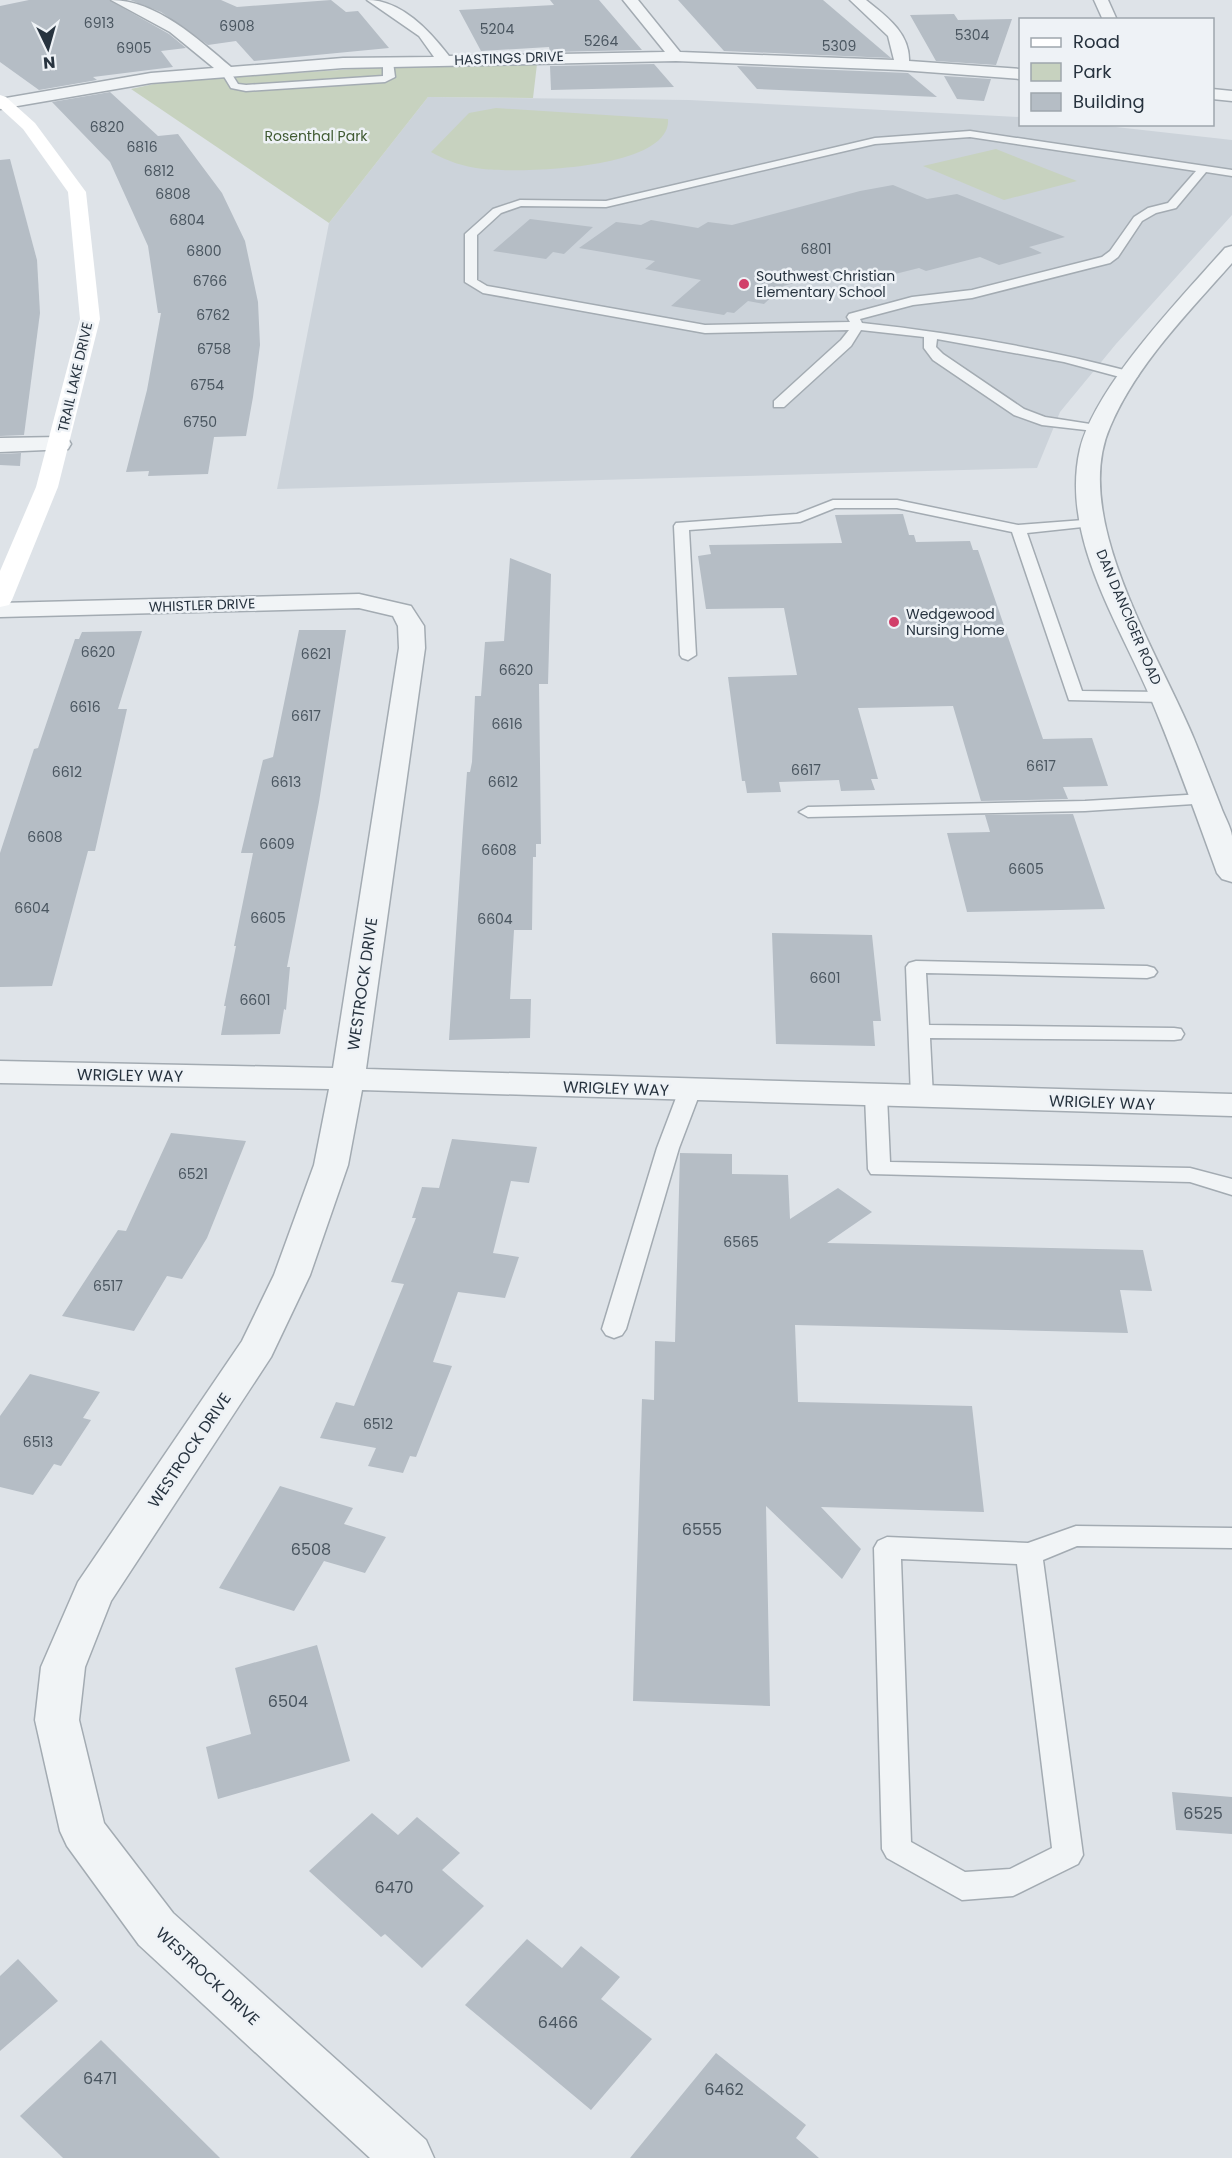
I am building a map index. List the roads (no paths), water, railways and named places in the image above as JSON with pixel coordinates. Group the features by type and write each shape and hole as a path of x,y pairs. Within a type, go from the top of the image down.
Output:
{"street":[{"path":"118,0 175,29 225,70"},
{"path":"374,0 424,33 444,60"},
{"path":"630,0 676,56"},
{"path":"857,0 888,25 902,43 901,65"},
{"path":"1101,0 1109,18"},
{"name":"HASTINGS DRIVE","path":"2,102 152,78 225,70 444,60 676,56 901,65 1019,74"},
{"path":"1214,94 1232,96"},
{"name":"TRAIL LAKE DRIVE","path":"0,600 47,487 60,444 90,319 77,192 29,126 2,102"},
{"name":"DAN DANCIGER ROAD","path":"1232,252 1183,308 1131,376 1098,429 1091,450 1088,478 1092,522 1102,557 1144,658 1163,697 1232,873"},
{"path":"0,445 60,444"},
{"name":"WHISTLER DRIVE","path":"0,610 359,601 402,611"},
{"name":"WESTROCK DRIVE","path":"402,611 411,626 412,648 348,1079 331,1165 292,1275 258,1347 93,1594 63,1667 57,1720 83,1831 156,1929 408,2158"},
{"name":"WRIGLEY WAY","path":"0,1072 348,1079 1232,1105"}],"lane":[{"path":"1131,376 1065,358 931,334 858,326 705,329 483,289 471,282 471,234 497,211 520,203 606,204 896,138 970,134 1232,173"},
{"path":"858,326 853,317 866,312 912,301 972,294 1106,260 1114,254 1138,219 1152,210 1172,206 1204,168"},
{"path":"779,404 846,343 858,326"},
{"path":"931,334 930,348 938,357 1019,412 1042,420 1098,429"},
{"path":"688,655 681,526 800,518 833,504 897,504 1018,529 1092,522"},
{"path":"1018,529 1075,696 1163,697"},
{"path":"808,812 1086,806 1203,799"},
{"path":"922,1097 917,1031 916,968 1147,972"},
{"path":"917,1031 1174,1034"},
{"path":"614,1329 668,1148 690,1090"},
{"path":"876,1096 879,1169 1190,1175 1232,1187"},
{"path":"1029,1554 1068,1855 1013,1882 962,1886 897,1849 887,1548 1029,1554 1076,1536 1232,1538"}],"place":[{"name":"Southwest Christian Elementary School","path":"744,284"},
{"name":"Wedgewood Nursing Home","path":"894,622"}],"park label":[{"name":"Rosenthal Park","path":"316,136"}]}
